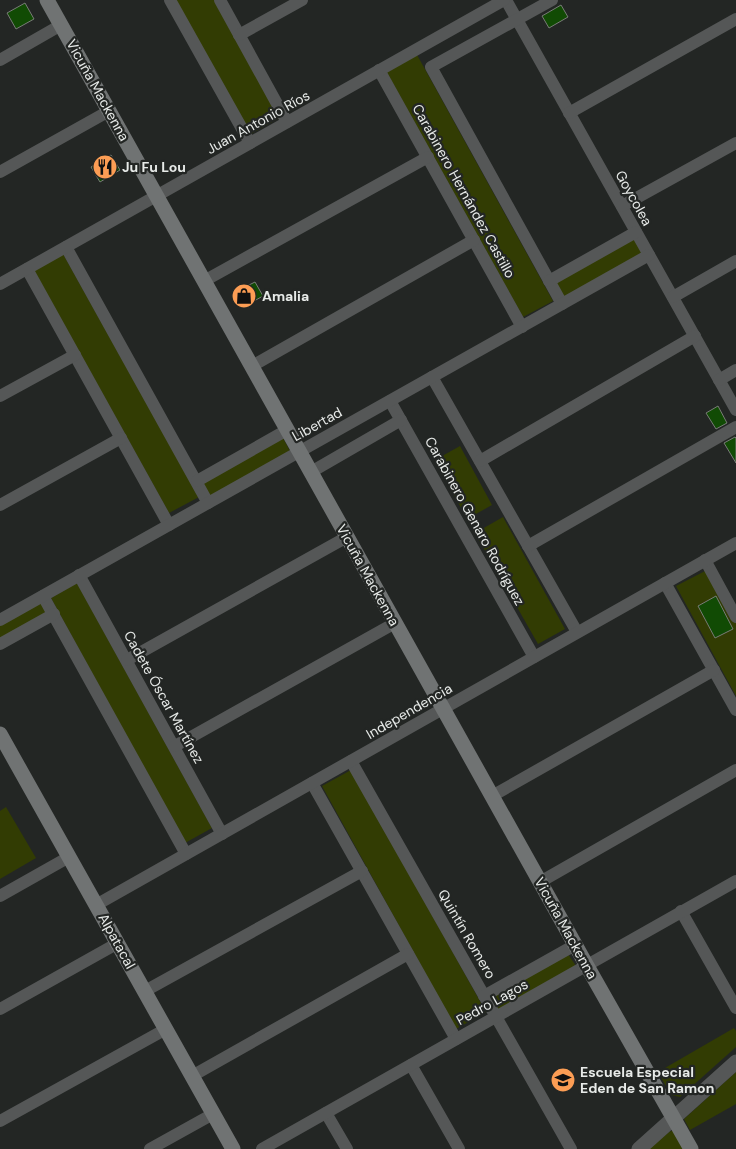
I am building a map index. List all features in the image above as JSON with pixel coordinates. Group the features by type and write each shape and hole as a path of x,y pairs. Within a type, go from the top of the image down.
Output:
{"main road":[{"name":"Vicuña Mackenna","path":"47,0 691,1149"},
{"name":"Alpatacal","path":"0,734 233,1149"}],"street":[{"path":"170,0 250,143"},
{"path":"220,0 287,122"},
{"path":"239,35 302,0"},
{"name":"Juan Antonio Ríos","path":"0,284 505,0"},
{"name":"Goycolea","path":"505,0 736,410"},
{"path":"552,0 431,67 562,304"},
{"path":"569,113 736,19"},
{"path":"0,60 61,25"},
{"name":"Carabinero Hernández Castillo","path":"379,70 522,326"},
{"path":"0,172 109,110"},
{"path":"622,206 736,143"},
{"path":"204,281 428,157"},
{"path":"549,281 636,232"},
{"path":"252,366 474,240"},
{"path":"66,247 208,503"},
{"name":"Libertad","path":"0,620 649,255"},
{"path":"673,297 736,261"},
{"path":"27,269 169,525"},
{"path":"480,461 695,336"},
{"path":"0,396 75,355"},
{"path":"719,380 736,370"},
{"path":"432,377 577,632"},
{"name":"Carabinero Genaro Rodríguez","path":"390,400 534,657"},
{"path":"311,472 402,420"},
{"path":"528,546 736,427"},
{"name":"Libertad","path":"197,481 287,430"},
{"path":"0,505 121,438"},
{"path":"127,660 347,537"},
{"name":"Independencia","path":"96,905 736,542"},
{"path":"705,560 736,617"},
{"name":"Cadete Óscar Martínez","path":"79,575 222,834"},
{"path":"665,583 736,710"},
{"path":"44,596 186,854"},
{"path":"0,644 54,614"},
{"path":"175,746 395,623"},
{"path":"492,796 714,670"},
{"name":"Quintín Romero","path":"351,761 571,1149"},
{"path":"540,882 736,770"},
{"path":"312,782 456,1039"},
{"path":"0,896 69,857"},
{"path":"145,991 362,871"},
{"name":"Pedro Lagos","path":"262,1149 736,881"},
{"path":"682,911 736,1008"},
{"path":"0,1008 118,943"},
{"name":"Pedro Lagos","path":"484,996 575,945"},
{"path":"192,1076 408,954"},
{"path":"0,1121 166,1029"},
{"path":"639,1149 736,1062"},
{"path":"411,1065 459,1149"},
{"path":"326,1113 347,1149"},
{"path":"150,1149 213,1114"}],"green space":[{"path":"176,0 215,0 281,117 251,134"},
{"path":"416,53 553,301 523,317 386,71"},
{"path":"633,237 643,255 564,297 554,280"},
{"path":"62,252 199,497 169,513 33,269"},
{"path":"283,438 291,453 211,497 203,483"},
{"path":"460,446 492,505 467,519 435,460"},
{"path":"503,517 565,629 538,644 475,533"},
{"path":"707,570 736,622 736,696 676,586"},
{"path":"77,583 212,828 185,843 51,598"},
{"path":"40,601 47,613 0,640 0,624"},
{"path":"351,770 486,1012 456,1029 322,786"},
{"path":"6,807 36,858 0,879 0,811"},
{"path":"568,954 576,966 497,1011 490,998"},
{"path":"734,1028 736,1031 736,1047 680,1097 671,1095 658,1072"},
{"path":"736,1072 736,1104 690,1130 684,1119"},
{"path":"674,1130 684,1149 649,1149 669,1132"}],"building":[{"path":"25,3 34,19 16,29 7,13"},
{"path":"561,5 568,17 549,28 542,16"},
{"path":"111,155 120,170 100,182 91,167"},
{"path":"255,282 263,296 245,306 237,291"},
{"path":"718,406 727,423 716,429 706,413"},
{"path":"736,438 736,463 724,443"},
{"path":"716,596 733,629 715,638 698,606"}],"place":[{"name":"Ju Fu Lou","path":"105,167"},
{"name":"Amalia","path":"244,296"},
{"name":"Escuela Especial Eden de San Ramon","path":"563,1080"}]}
